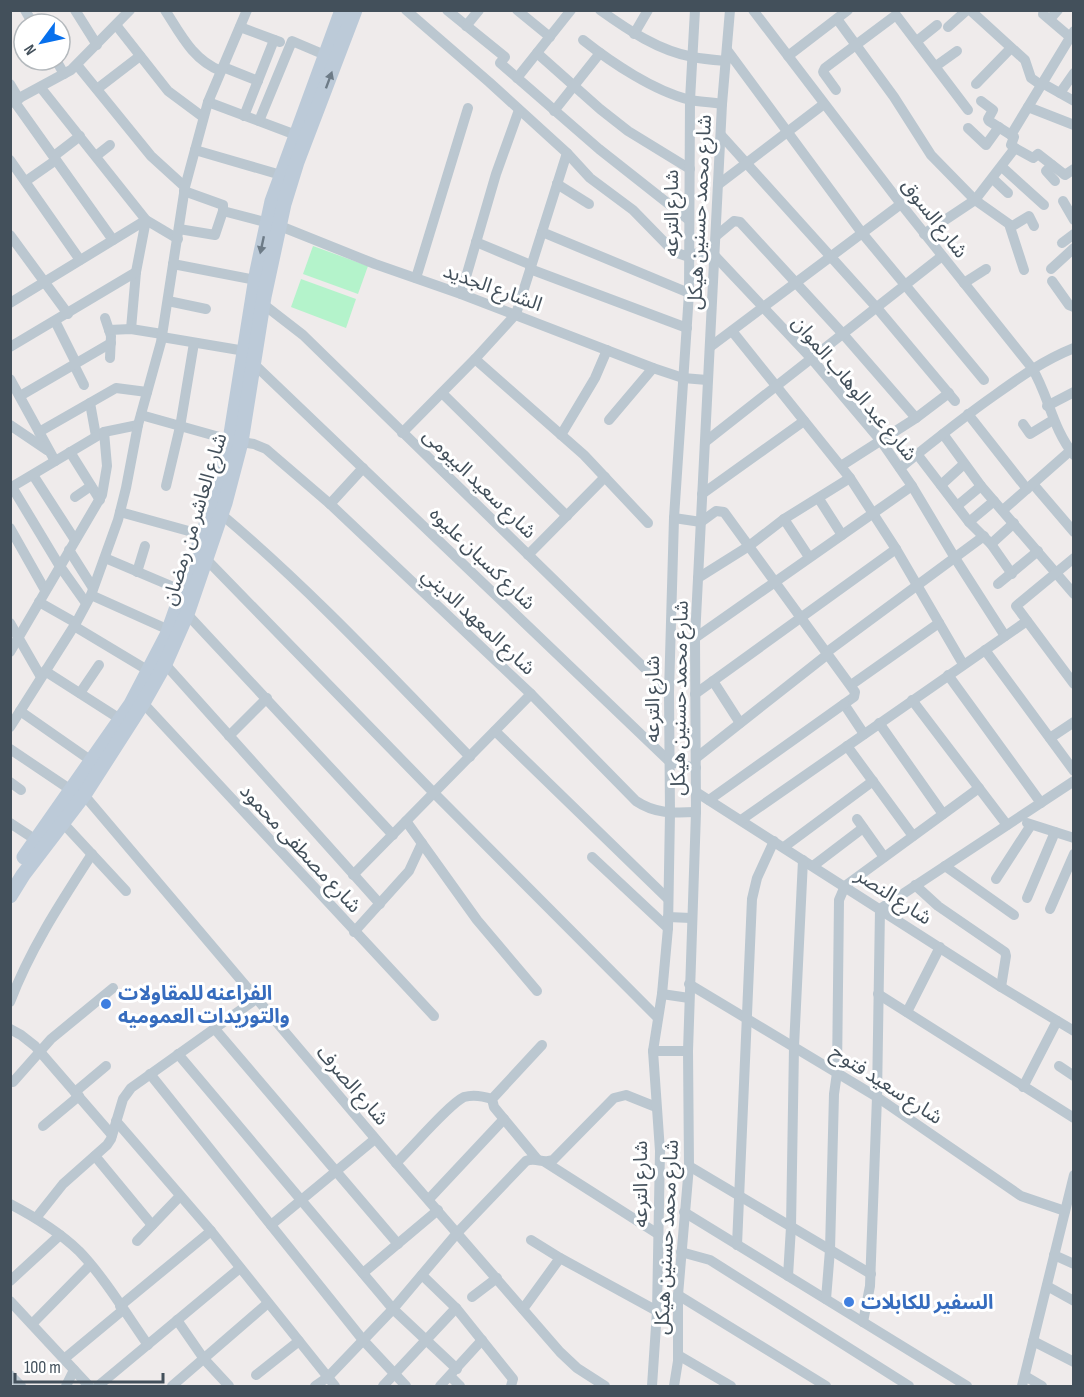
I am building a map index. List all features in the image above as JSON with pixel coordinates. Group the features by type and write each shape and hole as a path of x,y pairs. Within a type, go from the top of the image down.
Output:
{"main road":[{"name":"شارع العاشر من رمضان","path":"96,764 143,703 165,664 207,560 221,514 235,441 249,357 256,280 273,224 297,162 338,38 342,10"},
{"name":"شارع العاشر من رمضان","path":"249,357 263,304 281,175 325,55 355,10"},
{"name":"شارع العاشر من رمضان","path":"10,896 62,822 149,671 169,630 235,441"},
{"name":"شارع العاشر من رمضان","path":"10,877 36,840 78,792"}],"street":[{"path":"75,10 97,45"},
{"path":"165,10 195,54 211,67 258,81"},
{"path":"10,727 75,625 105,558 120,512 140,420 162,336 184,189 208,102 247,10"},
{"path":"406,10 567,153 585,173 633,210 674,252 715,256"},
{"path":"447,10 505,57 500,63 554,111 689,220"},
{"path":"466,26 479,10"},
{"path":"517,10 549,37"},
{"path":"517,78 571,10"},
{"path":"600,10 634,33 692,57 726,55 862,233 984,380"},
{"path":"634,33 648,10"},
{"name":"شارع الترعه","path":"652,1386 657,1311 660,1151 653,1051 662,994 668,923 669,692 674,518 689,293 690,100 695,10"},
{"name":"شارع محمد حسنين هيكل","path":"674,1386 678,1355 678,1295 689,1166 689,984 696,812 695,638 722,104 730,10"},
{"name":"شارع السوق","path":"753,10 900,204 1032,368 1039,380 1053,420 1072,453"},
{"path":"788,56 848,10"},
{"path":"917,41 968,10 1024,60 1031,78 1074,101"},
{"path":"1011,135 1041,84 1071,40 1046,17 1058,10"},
{"path":"14,101 41,88 78,65 116,25 125,12"},
{"path":"836,90 823,72 824,70 896,15 969,110"},
{"path":"837,19 894,97 931,156 975,200 1011,227 1024,270"},
{"path":"116,25 174,97 203,117"},
{"path":"240,27 289,46"},
{"path":"244,116 274,40"},
{"path":"583,40 624,70 665,90 690,100 722,104"},
{"path":"259,121 293,41 325,55"},
{"path":"976,84 1011,48"},
{"path":"936,66 957,51"},
{"path":"537,53 628,131 690,169"},
{"path":"554,111 600,53"},
{"path":"97,89 140,56"},
{"path":"78,65 150,156 184,189"},
{"path":"1060,93 1074,73"},
{"path":"10,84 14,101 113,240"},
{"path":"41,88 146,220 178,234 215,236 223,211"},
{"path":"981,101 992,109 988,120 1014,137 1011,145 1015,148 1033,158 1038,154 1053,173 1065,175 1074,169"},
{"path":"208,102 296,135"},
{"path":"718,184 824,104"},
{"path":"1028,107 1074,125"},
{"path":"416,278 468,108"},
{"path":"461,294 496,174 519,110"},
{"path":"968,128 986,145 999,127"},
{"path":"721,135 877,308 952,397 841,466"},
{"path":"26,181 80,136"},
{"path":"96,156 110,145"},
{"path":"924,234 975,200 1015,148"},
{"path":"195,150 281,175"},
{"path":"402,433 516,314 567,153"},
{"path":"10,160 80,260"},
{"path":"1002,167 1028,193 1044,205"},
{"path":"1041,184 1053,173"},
{"path":"993,179 1008,193"},
{"path":"557,184 589,204"},
{"name":"الشارع الجديد","path":"184,189 223,205 223,211 273,224 516,314 653,368 683,378 707,380"},
{"path":"1021,202 1028,193"},
{"path":"1063,201 1072,214"},
{"path":"710,347 900,204"},
{"path":"1011,227 1029,216 1034,226"},
{"path":"12,299 45,282 146,220"},
{"path":"131,328 136,272 146,220"},
{"path":"716,236 735,221 740,222 843,334 916,418"},
{"path":"542,232 689,293"},
{"path":"1062,243 1074,234"},
{"path":"10,235 15,251 45,282 68,314"},
{"path":"476,242 531,267 687,328"},
{"path":"1051,269 1074,248"},
{"name":"شارع عبد الوهاب الموان","path":"715,256 811,358 881,441 912,486 1005,636"},
{"path":"705,442 942,256"},
{"path":"173,264 256,280"},
{"path":"964,283 986,269"},
{"path":"10,347 136,272"},
{"path":"1052,281 1069,305 1073,307"},
{"path":"168,301 206,309"},
{"name":"شارع سعيد البيومى","path":"263,304 303,334 669,692"},
{"path":"105,318 111,343 110,358"},
{"path":"55,321 84,385"},
{"path":"109,330 131,328 249,357"},
{"path":"732,331 850,478 896,549 963,664"},
{"path":"20,396 111,343"},
{"path":"166,486 180,427 194,343"},
{"path":"900,468 968,414 1032,368 1055,355 1074,348"},
{"path":"561,435 598,371 607,350"},
{"name":"شارع كسبان عليوه","path":"249,357 670,762"},
{"path":"475,359 561,435 648,523"},
{"path":"609,420 653,368"},
{"path":"10,379 52,457"},
{"path":"39,432 119,388 147,392"},
{"path":"1047,406 1074,392"},
{"path":"442,393 567,516"},
{"path":"10,652 59,565 100,500 106,476 100,434 90,403"},
{"path":"968,414 1030,486 1074,532"},
{"path":"140,420 100,434 70,452 52,457 33,475 11,488 59,565 90,595 169,630"},
{"name":"شارع المعهد الديني","path":"140,420 254,444 266,449 330,504 531,694 636,801 652,809 670,813 696,812"},
{"path":"1023,424 1030,434 1053,420"},
{"path":"702,494 804,421"},
{"path":"10,425 52,457"},
{"path":"943,434 981,486 1074,594"},
{"path":"70,452 100,500"},
{"path":"1003,510 1072,453"},
{"path":"917,454 1012,574"},
{"path":"941,485 964,464"},
{"path":"330,504 363,468"},
{"path":"33,475 75,540"},
{"path":"528,555 605,477"},
{"path":"698,578 749,546 784,519 850,478"},
{"path":"75,497 91,486"},
{"path":"695,638 912,486"},
{"path":"957,506 981,486"},
{"path":"819,499 842,535"},
{"path":"969,522 994,501"},
{"path":"674,518 701,522 716,511 722,511 776,580 856,694 709,800"},
{"path":"120,512 203,535"},
{"path":"221,514 318,602 470,756"},
{"path":"784,519 809,557"},
{"path":"670,762 696,763 740,723 827,653 955,558 1014,522"},
{"path":"10,528 45,590"},
{"path":"137,572 145,546"},
{"path":"696,694 896,549"},
{"path":"69,550 90,595"},
{"path":"998,584 1038,551"},
{"path":"105,558 183,591"},
{"path":"1074,558 1016,606 1074,684"},
{"path":"207,560 658,1018"},
{"path":"39,602 149,671"},
{"path":"187,614 393,835"},
{"path":"741,820 1027,621"},
{"path":"10,623 43,674 80,693 120,719"},
{"path":"851,685 939,623"},
{"path":"985,650 1074,771"},
{"path":"165,664 380,904"},
{"path":"80,693 99,665"},
{"path":"948,675 1041,803"},
{"path":"713,681 740,723"},
{"path":"353,875 531,694"},
{"path":"229,736 267,698"},
{"path":"912,700 979,788 1011,822 1031,825 1074,838"},
{"name":"شارع مصطفى محمود","path":"143,703 434,1016"},
{"path":"844,704 864,734"},
{"path":"20,711 96,764"},
{"path":"1050,738 1074,722"},
{"path":"879,723 943,814"},
{"path":"495,730 668,899"},
{"path":"848,746 913,836"},
{"name":"شارع الصرف","path":"10,749 78,792 560,1352 600,1385"},
{"path":"737,1245 753,892 779,844 873,781"},
{"path":"863,1322 871,1274 880,909 1074,781"},
{"path":"10,782 21,790"},
{"path":"826,1299 830,1250 834,1094 837,1073 838,907 841,894 845,886 979,788"},
{"path":"1059,790 1074,795"},
{"name":"شارع النصر","path":"696,792 1001,987 1074,1031"},
{"path":"406,821 477,920 537,991"},
{"path":"62,822 126,891"},
{"path":"10,823 36,840"},
{"path":"813,866 860,824 884,857"},
{"path":"996,879 1031,825"},
{"path":"1027,898 1055,832"},
{"path":"354,932 410,871 422,843"},
{"path":"10,1002 26,965 56,910 92,854"},
{"path":"1050,909 1074,854"},
{"path":"592,857 668,923 691,918"},
{"path":"788,1276 794,1047 803,860"},
{"path":"945,866 1014,915"},
{"path":"915,885 938,906 1005,952 1001,987"},
{"path":"907,1012 940,947"},
{"name":"شارع سعيد فتوح","path":"689,984 877,1097 1021,1196 1065,1211"},
{"path":"14,1082 51,1040 113,988"},
{"path":"662,994 689,998"},
{"path":"878,994 1023,1088 1074,1118"},
{"path":"36,1218 63,1184 107,1145 127,1091 256,999"},
{"path":"1023,1088 1057,1021"},
{"path":"10,1029 21,1035 40,1052 112,1135"},
{"path":"214,1029 398,1244"},
{"path":"492,1099 542,1045"},
{"path":"653,1051 688,1051"},
{"path":"178,1054 393,1309 454,1372 460,1386"},
{"path":"43,1126 106,1066"},
{"path":"1059,1066 1074,1076"},
{"path":"150,1074 363,1340 406,1386"},
{"path":"396,1163 457,1102 478,1095 492,1099"},
{"path":"315,1386 328,1377 393,1309 458,1232 526,1161 553,1160 614,1098 626,1095 656,1107"},
{"path":"492,1099 494,1107 541,1160 658,1234"},
{"path":"429,1199 504,1119"},
{"path":"116,1121 211,1231 335,1386"},
{"path":"271,1225 375,1138"},
{"path":"95,1156 152,1225"},
{"path":"689,1166 871,1274"},
{"path":"1042,1386 1024,1381 1074,1175"},
{"path":"136,1241 180,1196"},
{"path":"10,1204 36,1218 81,1253 148,1345"},
{"path":"363,1273 438,1210"},
{"path":"684,1212 967,1386"},
{"path":"1062,1223 1074,1228"},
{"path":"64,1359 211,1231"},
{"path":"10,1281 60,1235"},
{"path":"531,1240 657,1311"},
{"path":"681,1252 710,1260 909,1386"},
{"path":"1054,1255 1074,1264"},
{"path":"523,1309 560,1258"},
{"path":"32,1324 90,1265"},
{"path":"98,1386 240,1268"},
{"path":"422,1275 456,1308 512,1383"},
{"path":"472,1297 497,1278"},
{"path":"1047,1286 1074,1301"},
{"path":"678,1295 826,1386"},
{"path":"10,1301 89,1386"},
{"path":"172,1386 268,1303"},
{"path":"383,1386 456,1308"},
{"path":"177,1320 204,1359 229,1386"},
{"path":"440,1386 482,1340"},
{"path":"256,1375 298,1341"},
{"path":"1033,1341 1074,1362"},
{"path":"678,1355 731,1386"},
{"path":"66,1386 74,1370"},
{"path":"10,1375 21,1386"}],"green space":[{"path":"313,246 368,266 358,294 303,274"},
{"path":"301,279 356,299 346,328 291,307"}],"place":[{"name":"الفراعنه للمقاولات والتوريدات العموميه","path":"106,1004"},
{"name":"السفير للكابلات","path":"849,1302"}]}
